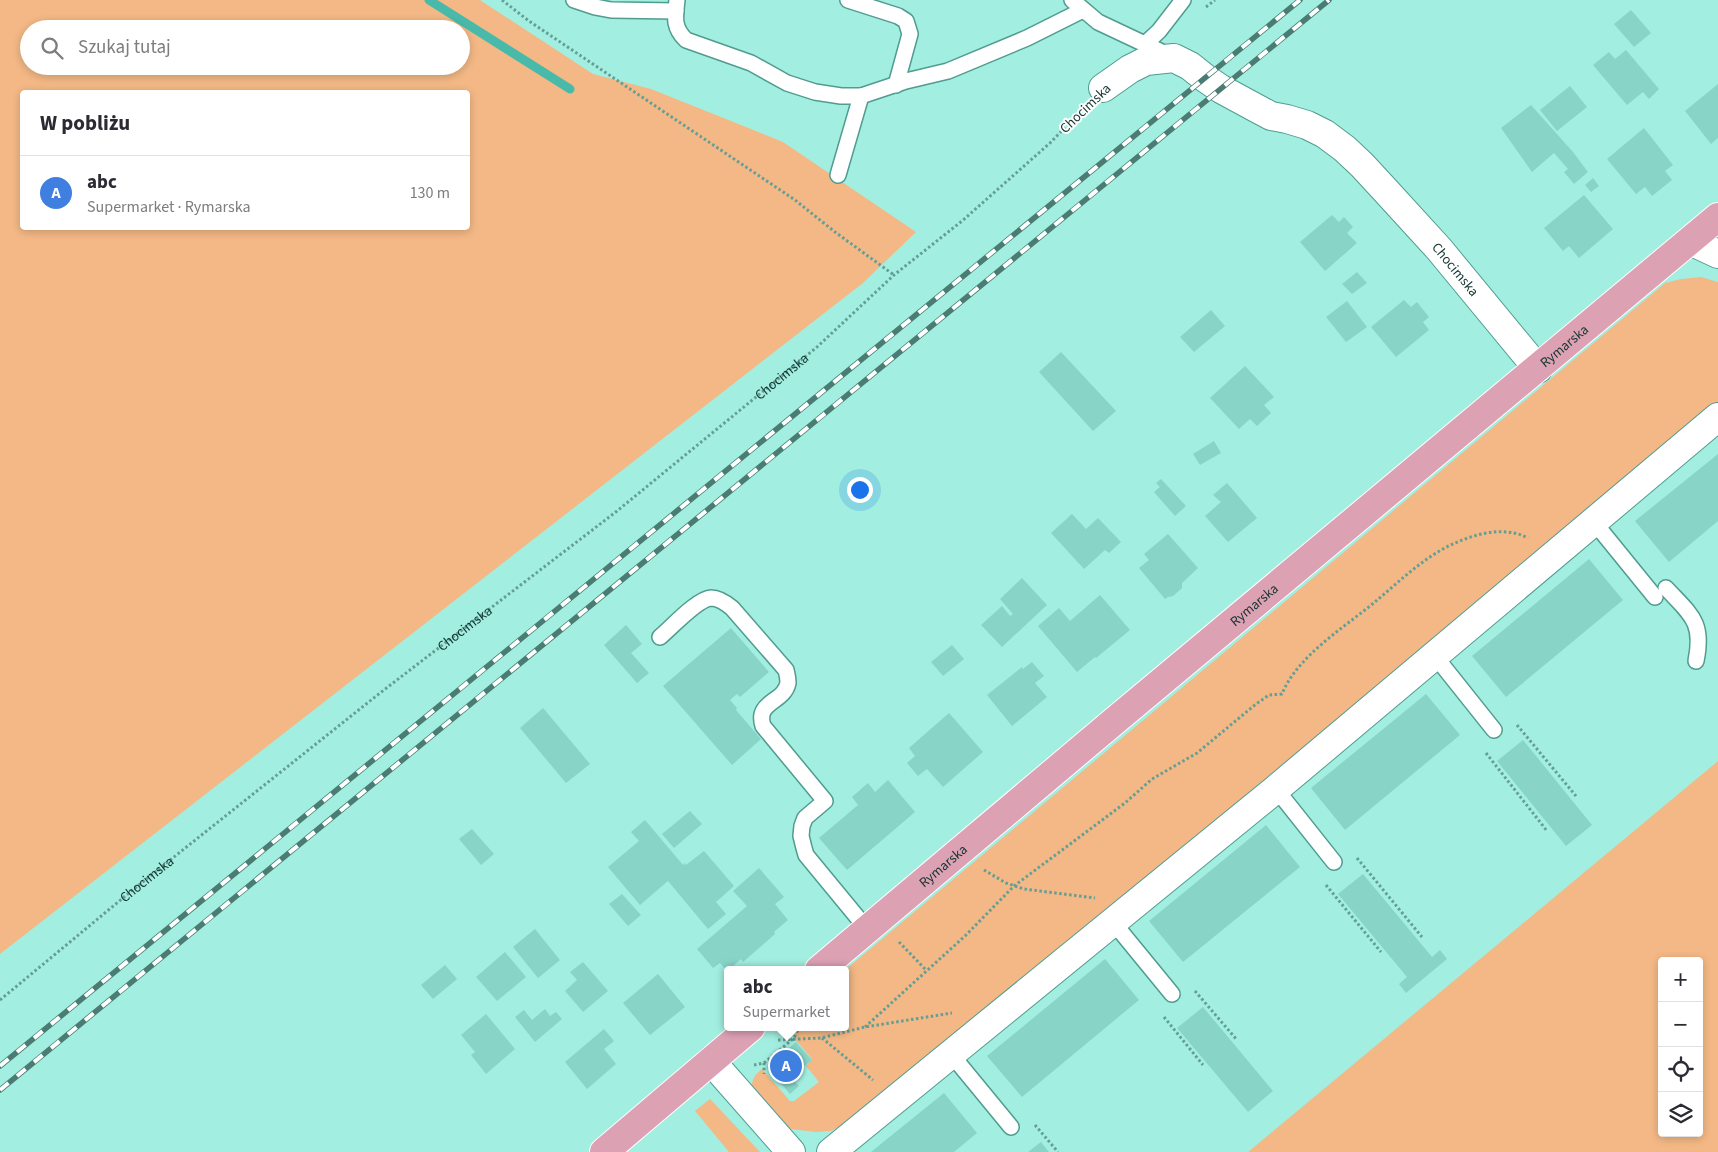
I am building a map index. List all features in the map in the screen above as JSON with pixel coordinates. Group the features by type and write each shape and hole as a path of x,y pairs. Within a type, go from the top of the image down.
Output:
{"main road":[{"name":"Rymarska","path":"824,966 1718,218"},
{"path":"604,1152 711,1061 760,1034"}],"street":[{"name":"Chocimska","path":"1103,88 1130,69 1146,61 1174,58 1190,66 1221,89 1256,108 1272,116 1307,125 1324,134 1345,148 1362,164 1439,249 1538,369"},
{"path":"1690,241 1718,254"},
{"path":"831,1152 1276,789 1718,418"},
{"path":"711,1061 791,1152"}],"lane":[{"path":"574,0 611,10 676,5 676,26 686,40 751,64 787,82 815,92 841,96 860,96 948,71 1027,38 1078,5 1098,22 1174,58"},
{"path":"848,0 898,16 906,21 910,34 896,85"},
{"path":"1145,44 1184,0"},
{"path":"838,175 860,96"},
{"path":"1594,522 1661,593 1692,616 1699,632 1696,661"},
{"path":"660,637 700,602 710,598 721,600 732,608 786,670 788,682 784,692 763,710 760,718 763,726 825,801 805,818 802,826 801,836 806,855 867,929"},
{"path":"1435,656 1494,730"},
{"path":"1276,789 1334,862"},
{"path":"1122,914 1172,994"},
{"path":"951,1054 1011,1127"}],"path":[{"path":"502,0 795,200 894,275"},
{"name":"Chocimska","path":"0,1000 135,888 380,693 617,511 817,346 894,275 962,221 1050,143 1103,88"},
{"path":"864,1027 965,936 1014,886 1125,803 1152,779 1196,753 1256,704 1269,695 1282,694 1286,683 1315,650 1436,553 1470,537 1494,532 1513,533 1532,540 1552,557"},
{"path":"1515,723 1576,796"},
{"path":"1482,749 1547,831"},
{"path":"1353,854 1422,937"},
{"path":"954,856 1014,886 1024,889 1115,900 1122,914"},
{"path":"1322,881 1381,952"},
{"path":"894,936 926,970"},
{"path":"1192,987 1237,1040"},
{"path":"849,1031 952,1013 969,1012 993,1020"},
{"path":"1160,1013 1203,1065"},
{"path":"764,1063 794,1038 797,1031"},
{"path":"760,1034 794,1038 821,1038 848,1031"},
{"path":"821,1038 897,1099"},
{"path":"1033,1123 1058,1152"}],"shaded area":[{"path":"0,0 480,0 593,74 651,89 783,142 916,232 863,283 0,954"},
{"path":"1701,277 1718,282 1718,405 851,1121 831,1131 816,1132 791,1129 778,1123 752,1090 755,1075 762,1069 790,1101 794,1101 819,1082 806,1066 812,1059 793,1037 796,1035 792,1031 849,1031 849,967 1665,283"},
{"path":"1718,761 1718,1152 1248,1152"},
{"path":"710,1099 760,1152 729,1152 695,1111"}],"building":[{"path":"1631,10 1651,33 1634,47 1614,24"},
{"path":"1626,50 1659,89 1649,99 1643,92 1627,105 1593,65 1609,52 1615,59"},
{"path":"1718,84 1718,138 1711,144 1685,111"},
{"path":"1570,86 1587,107 1557,131 1540,110"},
{"path":"1531,105 1573,152 1588,172 1574,184 1564,172 1568,169 1554,153 1532,172 1501,128"},
{"path":"1644,128 1673,165 1665,171 1672,180 1652,196 1645,187 1636,194 1607,159"},
{"path":"1593,178 1599,186 1591,192 1585,185"},
{"path":"1584,195 1613,229 1579,258 1569,246 1563,251 1544,228"},
{"path":"1332,215 1339,222 1344,217 1353,227 1347,233 1357,243 1325,271 1300,242"},
{"path":"1357,272 1367,283 1352,294 1342,284"},
{"path":"1404,300 1411,307 1417,302 1429,317 1423,322 1429,330 1396,357 1371,327"},
{"path":"1347,301 1367,327 1346,342 1326,317"},
{"path":"1211,310 1225,326 1194,352 1180,337"},
{"path":"1061,352 1116,411 1093,431 1039,372"},
{"path":"1245,366 1274,397 1264,405 1271,413 1257,426 1250,419 1239,429 1210,398"},
{"path":"1214,441 1221,453 1200,465 1193,454"},
{"path":"1718,454 1718,521 1669,562 1635,521"},
{"path":"1161,479 1186,506 1175,516 1154,492 1160,487 1156,483"},
{"path":"1227,483 1257,518 1228,542 1205,516 1221,502 1213,495"},
{"path":"1072,514 1086,529 1098,518 1121,542 1109,553 1105,550 1084,569 1051,533"},
{"path":"1168,534 1198,568 1182,583 1182,588 1173,596 1165,599 1139,568 1149,560 1144,554"},
{"path":"1589,559 1623,600 1506,697 1472,656"},
{"path":"1022,578 1047,605 1002,647 981,625 1002,606 1010,616 1013,614 1000,599"},
{"path":"1100,595 1130,630 1077,672 1038,626 1059,608 1070,621"},
{"path":"626,625 642,644 631,653 649,673 637,683 604,645"},
{"path":"731,628 769,672 740,697 737,694 730,700 737,708 736,710 761,739 732,765 663,686"},
{"path":"952,645 964,659 943,676 931,662"},
{"path":"1032,662 1044,676 1035,683 1047,697 1012,726 987,695 1022,667 1023,669"},
{"path":"1426,694 1460,735 1345,830 1311,788"},
{"path":"543,708 590,764 566,783 520,728"},
{"path":"949,713 983,752 943,787 927,769 918,776 907,763 915,756 909,748"},
{"path":"1523,740 1592,825 1566,846 1497,761"},
{"path":"888,780 915,812 847,870 819,838 858,805 852,797 868,783 875,792"},
{"path":"690,811 702,824 674,848 662,834"},
{"path":"645,820 683,865 685,863 686,865 704,851 734,886 716,902 726,914 708,929 668,881 640,905 608,867 639,841 631,832"},
{"path":"1266,825 1300,867 1183,962 1149,921"},
{"path":"472,829 494,854 481,865 459,839"},
{"path":"759,868 784,897 775,904 788,920 743,962 741,959 733,966 724,966 724,968 720,963 713,968 697,949 747,906 733,891"},
{"path":"1363,874 1432,957 1440,950 1447,959 1406,993 1399,984 1407,977 1338,894"},
{"path":"622,894 641,915 628,926 609,904"},
{"path":"535,929 560,960 538,978 513,947"},
{"path":"505,952 526,977 497,1001 476,977"},
{"path":"1105,959 1139,1000 1022,1097 987,1056"},
{"path":"583,962 608,991 583,1012 565,991 577,980 570,972"},
{"path":"445,965 457,979 433,999 421,985"},
{"path":"658,974 685,1007 650,1035 623,1003"},
{"path":"1203,1007 1273,1091 1248,1112 1177,1028"},
{"path":"545,1009 550,1016 556,1012 562,1019 535,1042 515,1017 524,1010 532,1020"},
{"path":"486,1014 515,1049 486,1074 471,1055 475,1052 461,1035"},
{"path":"604,1029 614,1041 604,1049 616,1064 587,1089 565,1062"},
{"path":"796,1042 812,1060 791,1077 799,1086 790,1094 767,1067"},
{"path":"944,1093 977,1133 954,1152 871,1152"},
{"path":"1041,1142 1049,1152 1028,1152"}],"waterway":[{"path":"429,0 461,20"},
{"path":"470,26 570,89"}],"railway":[{"path":"0,1066 1300,0"},
{"path":"0,1090 1329,0"}],"place":[{"name":"abc","path":"786,1066"}]}
